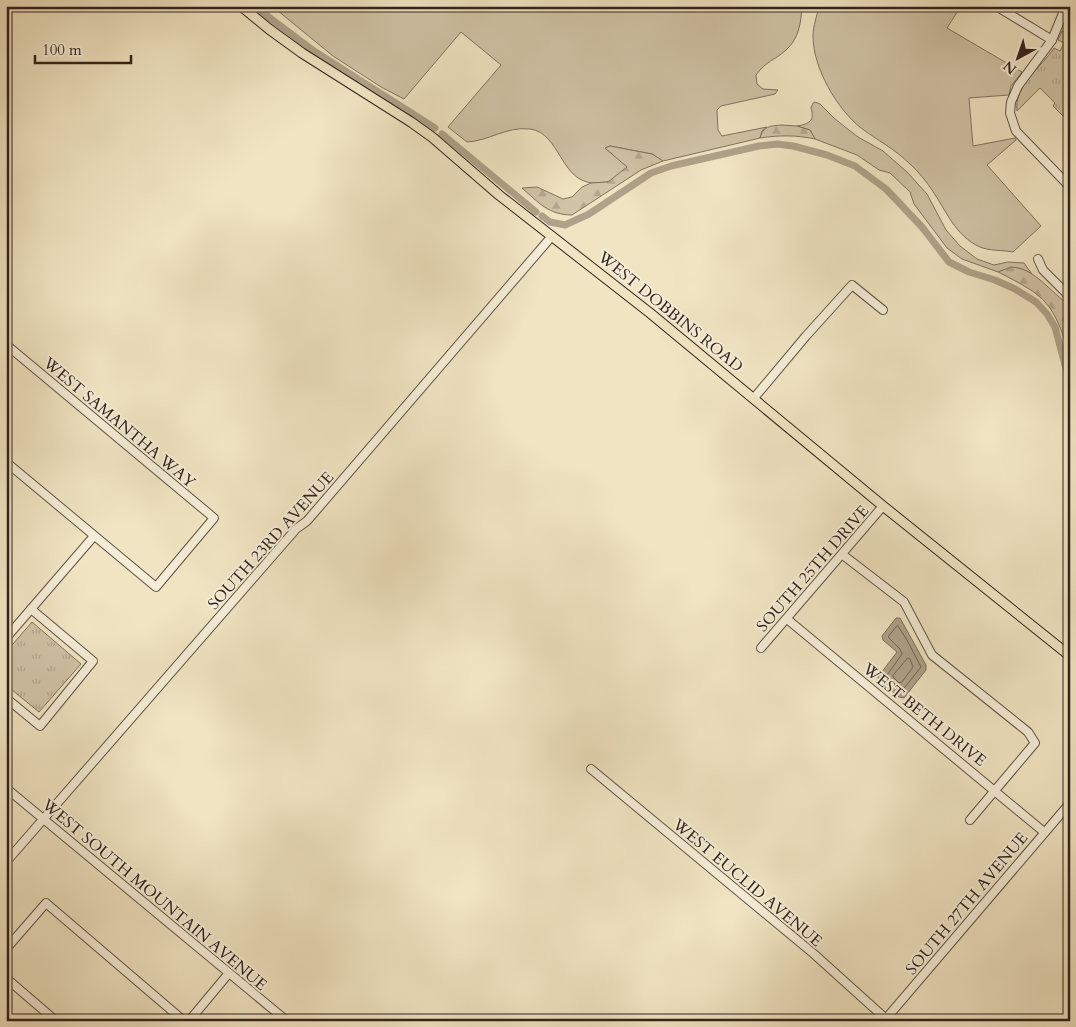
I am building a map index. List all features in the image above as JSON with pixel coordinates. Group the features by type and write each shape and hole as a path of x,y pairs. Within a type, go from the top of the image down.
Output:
{"main road":[{"name":"WEST DOBBINS ROAD","path":"241,6 302,53 426,132 499,194 754,398 883,506 1070,656"}],"street":[{"path":"996,6 1052,40"},
{"path":"1066,6 1052,40 1018,86 1011,102 1010,113 1016,132 1070,187"},
{"name":"SOUTH 23RD AVENUE","path":"6,862 296,529 307,521 552,236"},
{"path":"1038,259 1043,270 1070,297"},
{"path":"754,398 852,285 883,310"},
{"name":"WEST SAMANTHA WAY","path":"8,349 214,518 156,586 94,536"},
{"path":"6,462 94,536 6,638"},
{"name":"SOUTH 25TH DRIVE","path":"762,648 883,506"},
{"path":"843,555 904,602 932,655 1028,732 1035,743 970,820"},
{"path":"7,702 40,726 93,661 31,609"},
{"name":"WEST BETH DRIVE","path":"786,619 1044,832"},
{"name":"WEST EUCLID AVENUE","path":"591,770 814,954 885,1020"},
{"name":"WEST SOUTH MOUNTAIN AVENUE","path":"6,788 287,1021"},
{"name":"SOUTH 27TH AVENUE","path":"885,1020 1070,803"},
{"path":"6,949 46,903 184,1021"},
{"path":"189,1021 229,973"},
{"path":"6,978 56,1021"}],"green space":[{"path":"272,6 802,6 800,24 794,41 782,54 764,66 756,75 757,84 763,89 778,90 775,94 721,106 717,110 718,130 722,136 767,127 762,131 760,138 663,161 652,154 610,146 605,148 628,167 610,181 595,183 583,181 574,175 548,139 540,132 530,129 514,130 467,142 448,127 501,65 461,32 404,99 381,87 333,56"},
{"path":"819,6 843,6 850,11 854,6 961,6 947,28 1022,72 1011,86 1009,95 969,98 973,146 1015,138 1016,140 987,165 1041,226 1013,252 992,250 971,242 952,222 922,176 898,154 861,128 843,110 828,87 817,61 814,48 813,32"},
{"path":"1070,27 1070,123 1053,106 1055,103 1040,88 1017,111 1017,102 1024,85 1054,48 1060,51 1064,43 1058,40 1062,31 1067,33"},
{"path":"815,102 820,104 858,137 883,151 907,172 927,194 946,230 960,246 977,259 994,265 1008,262 1024,263 1032,274 1023,269 1015,268 998,272 962,259 947,248 914,204 910,192 890,173 879,170 857,155 815,139 810,130 797,126 810,121 812,116 811,108"},
{"path":"770,126 797,126 810,130 815,139 788,136 760,138 765,129"},
{"path":"610,146 652,154 663,161 641,170 572,215 557,213 551,210 539,203 522,188 537,187 563,199 572,197 582,187 591,183 608,182 627,167 605,148"},
{"path":"1011,267 1020,268 1035,276 1070,305 1070,356 1059,324 1046,304 1028,288 998,272"},
{"path":"32,622 81,664 39,712 6,685 6,652"}],"water":[{"path":"896,618 900,618 926,665 926,670 904,698 899,697 879,681 878,677 897,652 883,640 882,636"}],"waterway":[{"path":"254,6 314,51 435,128"},
{"path":"442,134 536,212"},
{"path":"542,216 550,222 565,225 589,214 651,173 671,166 759,146 777,144 793,146 827,155 855,166 886,189 922,227 949,262 969,272 995,280 1015,289 1036,302 1055,327 1070,384"}]}
